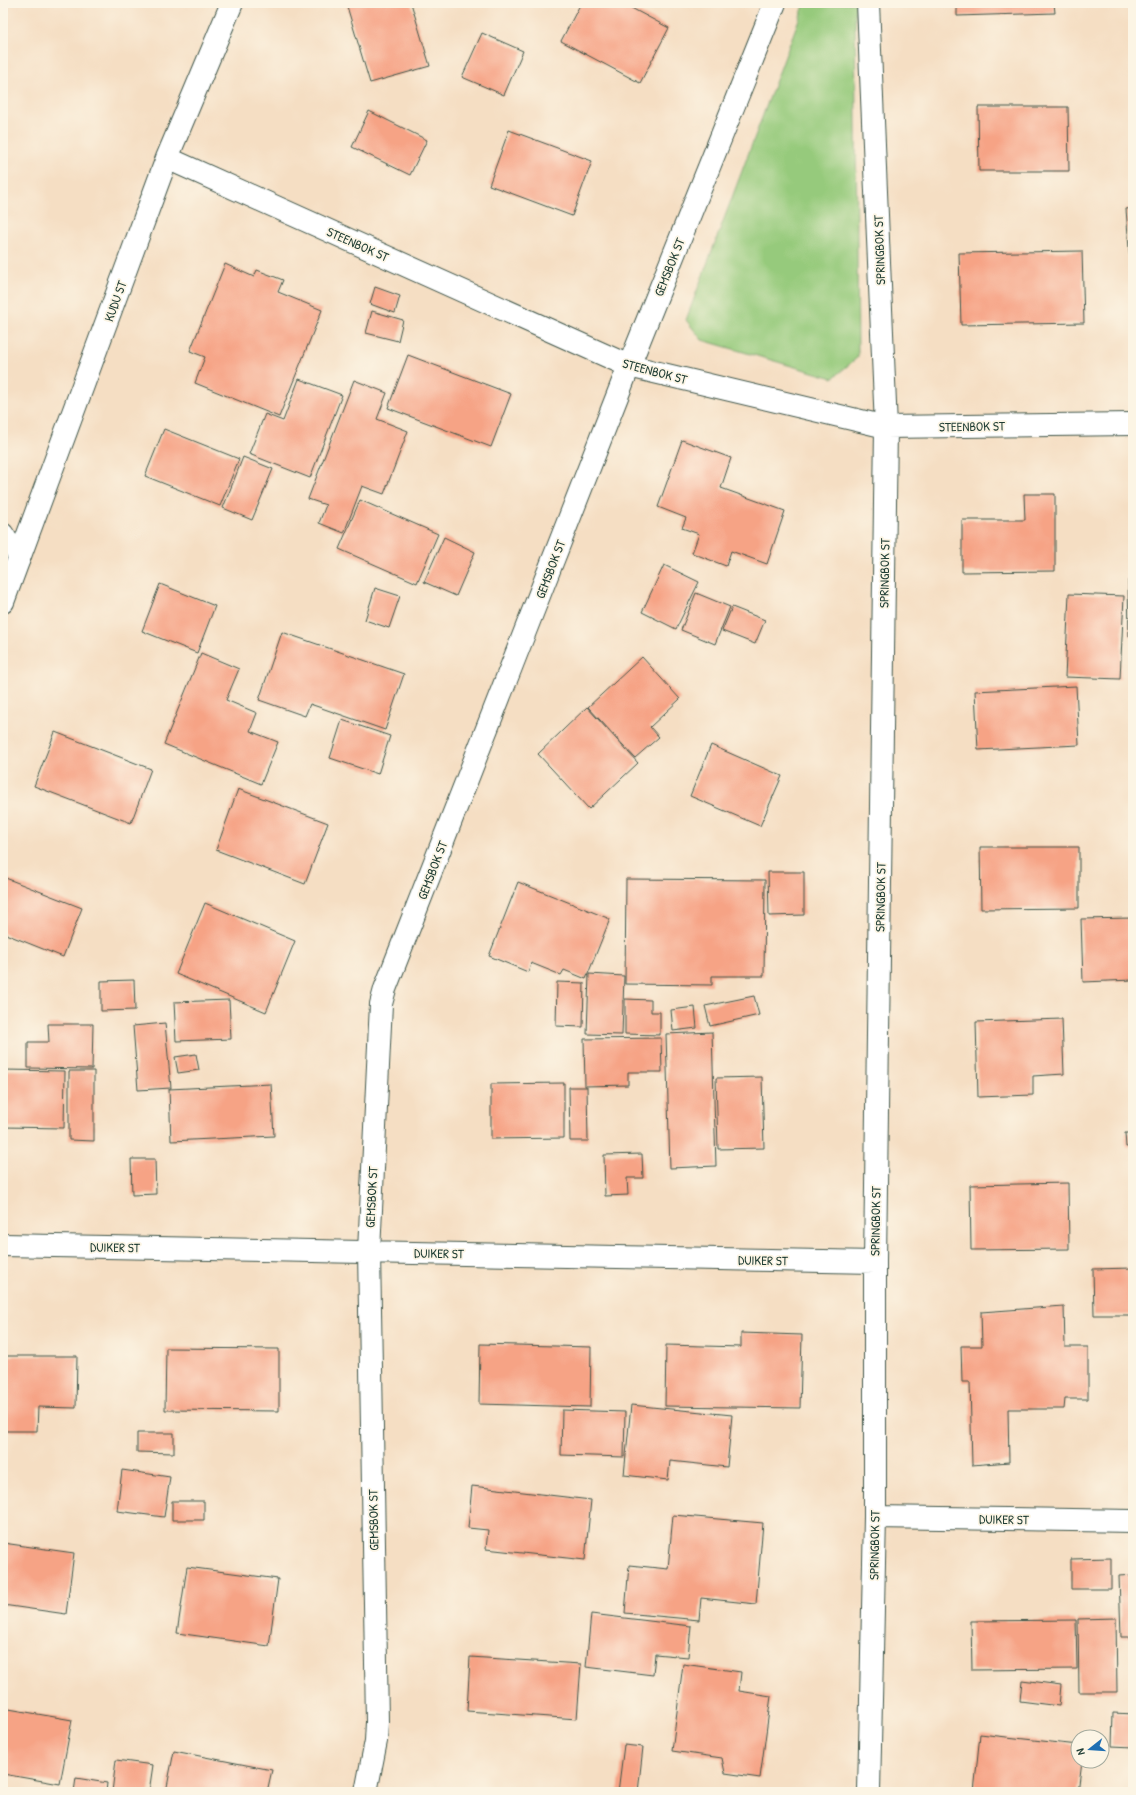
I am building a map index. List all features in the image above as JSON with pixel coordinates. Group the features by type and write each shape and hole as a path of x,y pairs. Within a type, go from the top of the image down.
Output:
{"street":[{"name":"KUDU ST","path":"3,602 167,158 232,3"},
{"name":"GEMSBOK ST","path":"366,1792 376,1741 377,1722 368,1251 381,1004 385,989 629,366 775,3"},
{"name":"SPRINGBOK ST","path":"868,3 886,427 875,1262 875,1517 869,1792"},
{"name":"STEENBOK ST","path":"167,158 629,366 886,427 1133,424"},
{"name":"DUIKER ST","path":"3,1245 875,1262"},
{"name":"DUIKER ST","path":"875,1517 1133,1521"}],"lane":[{"path":"3,533 20,559"}],"green space":[{"path":"805,3 855,3 858,357 833,378 702,340 686,320"}],"building":[{"path":"346,3 411,3 430,66 370,83"},
{"path":"581,3 622,3 669,28 640,83 561,41"},
{"path":"957,3 1054,3 1055,13 957,16"},
{"path":"482,33 523,51 504,95 462,77"},
{"path":"978,107 1068,107 1069,171 979,171"},
{"path":"369,111 427,140 410,175 352,147"},
{"path":"509,130 592,161 572,216 489,185"},
{"path":"1133,208 1133,261 1130,262 1126,209"},
{"path":"1082,251 1084,323 961,325 959,253"},
{"path":"225,264 254,277 257,270 283,280 278,292 322,310 279,417 195,383 205,357 190,351"},
{"path":"375,287 400,296 395,313 370,304"},
{"path":"372,311 403,320 398,341 366,333"},
{"path":"408,355 511,394 491,447 388,408"},
{"path":"299,379 342,395 310,478 249,454 265,414 283,421"},
{"path":"354,380 387,393 377,419 408,431 384,494 362,486 344,533 319,523 326,505 308,499"},
{"path":"164,429 239,459 220,506 145,476"},
{"path":"682,440 731,458 721,488 785,511 767,564 731,551 726,566 692,553 699,534 682,528 686,518 658,507"},
{"path":"243,457 273,469 252,520 223,508"},
{"path":"1024,494 1055,494 1055,571 962,572 962,520 1025,520"},
{"path":"360,500 438,534 417,583 339,549"},
{"path":"444,537 475,552 456,596 424,582"},
{"path":"664,565 699,582 676,629 642,612"},
{"path":"1128,580 1133,580 1133,636 1129,636"},
{"path":"160,584 215,606 197,653 142,631"},
{"path":"375,588 400,596 389,628 365,620"},
{"path":"696,593 730,607 715,644 681,630"},
{"path":"1069,594 1124,596 1120,679 1065,677"},
{"path":"732,607 765,620 755,644 722,631"},
{"path":"282,632 404,674 385,730 310,704 305,716 259,700"},
{"path":"201,653 239,669 226,700 257,713 250,731 278,742 261,784 164,744"},
{"path":"642,657 680,699 650,727 659,737 635,758 588,707"},
{"path":"1076,686 1079,745 978,750 975,691"},
{"path":"587,707 638,763 589,809 538,754"},
{"path":"342,720 390,736 378,774 330,758"},
{"path":"55,732 151,769 131,823 34,786"},
{"path":"711,745 782,776 760,826 690,796"},
{"path":"238,789 328,823 305,884 216,850"},
{"path":"980,847 1079,847 1079,908 981,909"},
{"path":"768,872 804,872 804,915 769,916"},
{"path":"3,877 82,908 63,957 3,933"},
{"path":"626,879 765,880 764,976 712,976 712,985 625,984"},
{"path":"518,882 610,919 586,979 564,970 561,975 531,963 528,972 489,956"},
{"path":"205,903 295,941 266,1012 176,974"},
{"path":"1133,918 1133,980 1083,982 1081,919"},
{"path":"589,974 624,976 622,1035 587,1034"},
{"path":"134,980 135,1010 101,1011 101,981"},
{"path":"557,982 584,983 583,1027 556,1026"},
{"path":"754,996 759,1015 710,1026 705,1006"},
{"path":"625,999 651,1000 651,1012 660,1012 660,1035 625,1034"},
{"path":"229,1000 231,1039 176,1041 174,1002"},
{"path":"695,1007 697,1028 673,1031 671,1010"},
{"path":"1062,1019 1064,1074 1033,1076 1033,1095 978,1097 976,1022"},
{"path":"165,1023 171,1088 138,1090 133,1026"},
{"path":"48,1024 93,1024 92,1069 28,1068 28,1042 49,1042"},
{"path":"712,1032 716,1166 670,1168 666,1034"},
{"path":"661,1038 662,1072 628,1072 628,1085 585,1086 584,1039"},
{"path":"196,1054 199,1070 178,1073 175,1057"},
{"path":"3,1070 65,1071 64,1128 3,1127"},
{"path":"69,1071 94,1071 94,1141 69,1140"},
{"path":"762,1077 764,1148 718,1149 716,1078"},
{"path":"564,1083 564,1138 491,1139 491,1084"},
{"path":"271,1084 274,1136 171,1141 169,1089"},
{"path":"569,1087 587,1087 588,1141 570,1141"},
{"path":"1125,1133 1133,1133 1133,1146 1126,1147"},
{"path":"642,1154 643,1178 627,1178 628,1195 605,1196 604,1155"},
{"path":"131,1159 155,1159 156,1194 132,1195"},
{"path":"1068,1183 1069,1249 971,1250 970,1185"},
{"path":"1133,1268 1133,1315 1094,1315 1093,1269"},
{"path":"1064,1306 1065,1347 1088,1347 1088,1399 1065,1399 1064,1409 1008,1409 1009,1462 972,1465 970,1382 962,1382 961,1346 982,1346 981,1312"},
{"path":"741,1333 802,1335 800,1408 665,1406 666,1345 741,1347"},
{"path":"480,1344 591,1347 590,1407 479,1404"},
{"path":"166,1348 279,1349 279,1411 165,1410"},
{"path":"3,1356 77,1356 76,1408 38,1407 37,1431 3,1431"},
{"path":"631,1405 732,1415 727,1467 670,1461 668,1480 624,1475"},
{"path":"562,1410 625,1412 624,1457 561,1455"},
{"path":"137,1433 174,1433 174,1453 137,1452"},
{"path":"122,1470 170,1477 164,1517 117,1511"},
{"path":"472,1486 591,1500 585,1560 486,1549 488,1530 468,1528"},
{"path":"172,1501 204,1501 204,1520 172,1520"},
{"path":"673,1515 763,1523 756,1604 701,1598 699,1620 625,1613 629,1565 668,1569"},
{"path":"3,1543 74,1553 66,1614 3,1605"},
{"path":"1111,1558 1111,1589 1071,1589 1071,1559"},
{"path":"187,1567 278,1579 269,1646 177,1633"},
{"path":"1133,1575 1133,1637 1121,1637 1119,1576"},
{"path":"591,1614 691,1626 688,1657 655,1654 653,1675 586,1667"},
{"path":"1116,1618 1117,1692 1079,1692 1078,1619"},
{"path":"1076,1620 1077,1669 972,1670 971,1621"},
{"path":"470,1657 581,1664 577,1719 467,1711"},
{"path":"683,1664 741,1672 739,1691 771,1696 760,1778 725,1773 722,1758 672,1751"},
{"path":"1022,1680 1061,1685 1059,1706 1020,1701"},
{"path":"3,1708 72,1720 60,1784 3,1774"},
{"path":"1113,1713 1133,1714 1133,1747 1112,1746"},
{"path":"980,1734 1070,1744 1070,1769 1081,1769 1078,1792 974,1792"},
{"path":"624,1745 643,1747 638,1792 618,1792"},
{"path":"174,1751 272,1770 267,1792 166,1792"},
{"path":"116,1760 153,1765 149,1792 112,1792"},
{"path":"76,1778 107,1783 106,1792 74,1792"}]}
